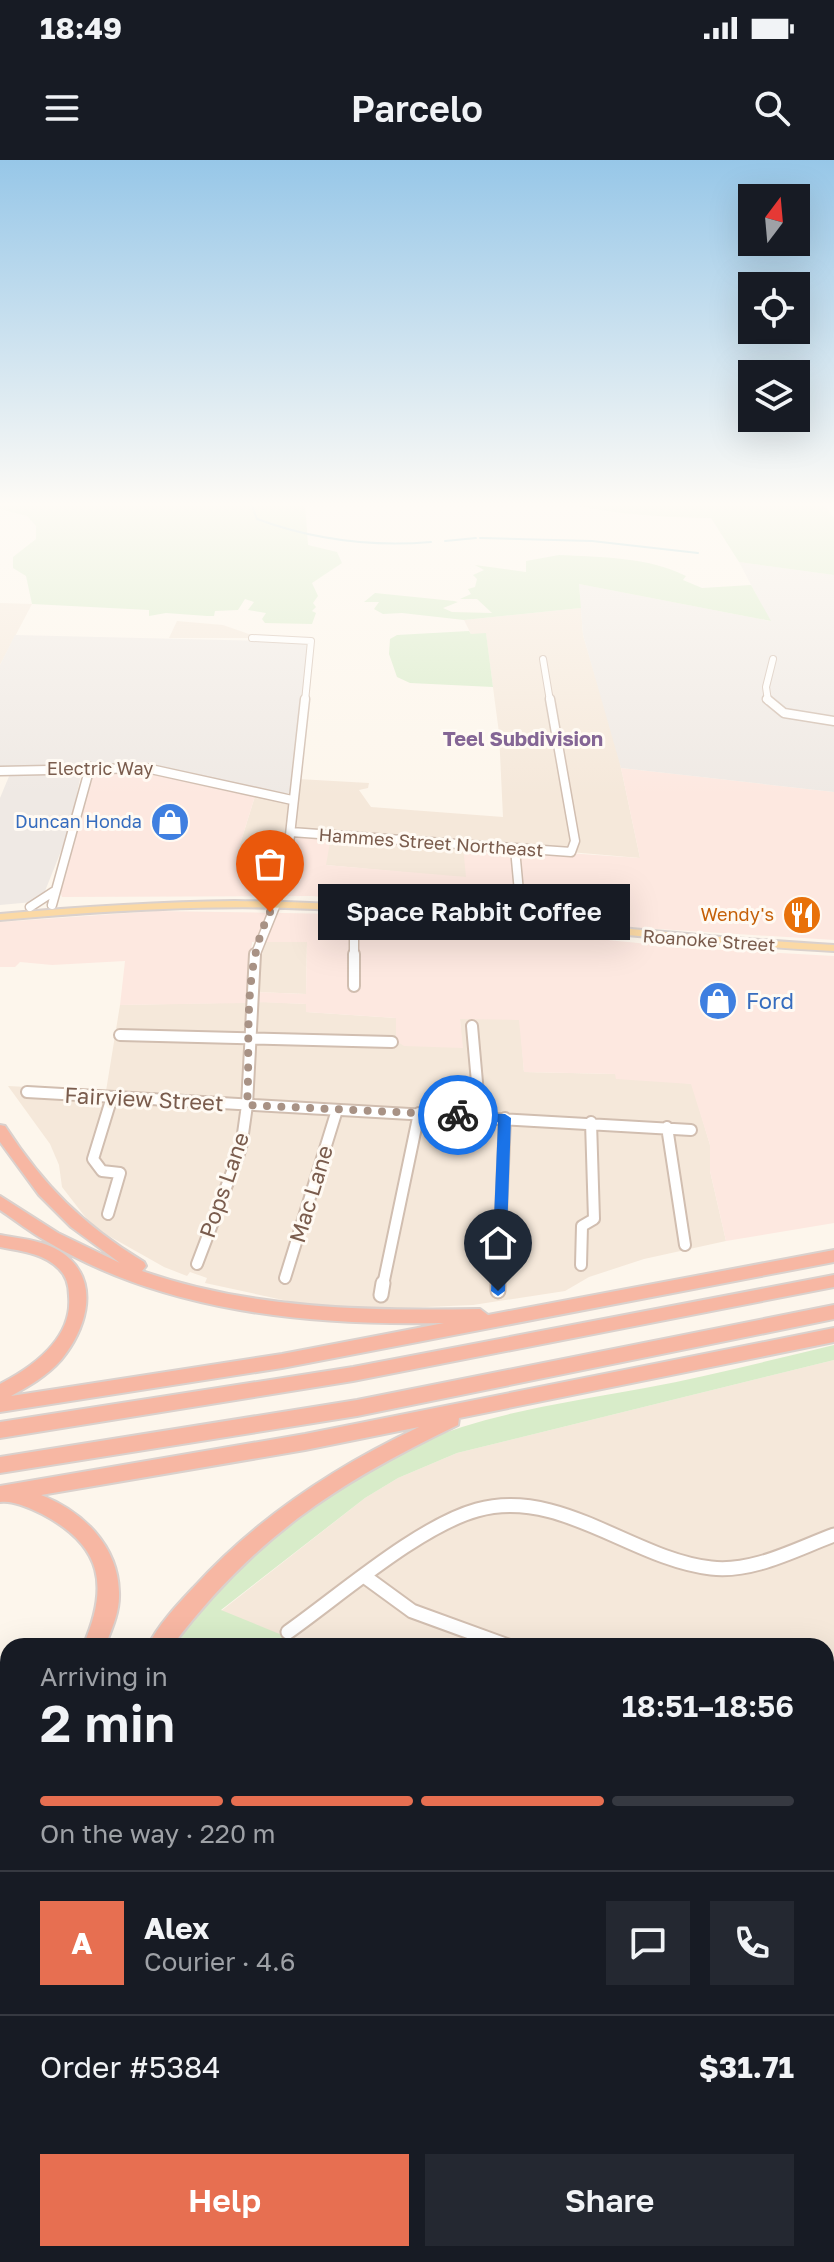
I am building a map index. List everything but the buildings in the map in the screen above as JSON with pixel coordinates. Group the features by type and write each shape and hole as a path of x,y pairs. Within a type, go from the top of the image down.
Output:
{"highway":[{"path":"0,1130 30,1177 60,1212 104,1246 174,1287"},
{"path":"0,1202 79,1250 174,1287 247,1304 341,1316 533,1314"},
{"path":"0,1241 34,1247 55,1257 73,1276 80,1301 71,1334 54,1358 29,1379 0,1393"},
{"path":"0,1405 268,1364 834,1256"},
{"path":"0,1430 353,1374 834,1281"},
{"path":"0,1465 357,1408 834,1312"},
{"path":"2,1494 305,1442 834,1335"},
{"path":"166,1638 231,1559 286,1512 371,1457 478,1408"},
{"path":"2,1494 54,1509 80,1526 98,1548 109,1591 97,1638"}],"main road":[{"name":"Roanoke Street","path":"0,913 110,902 144,901 154,904"},
{"name":"Roanoke Street","path":"0,913 30,907 276,904 354,908 694,940 834,948"}],"street":[{"name":"Pops Lane","path":"197,1264 241,1148 247,1105 255,948 276,904 291,832 311,641 252,638"},
{"name":"Hammes Street Northeast","path":"291,832 571,852 574,837 543,659"},
{"path":"773,659 766,695 769,704 787,714 834,721"},
{"name":"Electric Way","path":"0,771 90,767 169,770 292,800"},
{"path":"50,909 90,767"},
{"path":"515,849 522,924"},
{"path":"30,907 53,892"},
{"path":"354,908 354,986"},
{"path":"472,1026 480,1116"},
{"path":"120,1035 392,1042"},
{"name":"Fairview Street","path":"27,1092 691,1130"},
{"path":"108,1214 120,1173 102,1171 93,1159 112,1097"},
{"name":"Mac Lane","path":"285,1278 337,1110"},
{"path":"381,1295 419,1113"},
{"path":"498,1291 505,1118"},
{"path":"581,1265 582,1226 594,1219 591,1122"},
{"path":"667,1127 685,1245"},
{"path":"288,1632 441,1523 468,1510 497,1504 527,1504 556,1512 680,1560 712,1568 742,1566 833,1537"},
{"path":"364,1576 380,1593 403,1608 486,1638"}],"shaded area":[{"path":"580,601 667,601 770,621 760,601 834,601 834,792 621,768 583,635"},
{"path":"0,603 32,604 0,665"},
{"path":"581,608 583,635 617,749 640,858 464,843 467,878 326,865 288,830 285,855 237,854 256,793 295,803 298,779 369,783 368,788 359,790 371,807 503,817 499,733 486,634 471,634 464,620"},
{"path":"177,621 223,625 260,638 169,638"},
{"path":"15,635 308,642 290,793 279,794 167,768 83,765 69,831 45,891 33,902 0,905 0,798 12,769 0,769 0,665"},
{"path":"133,768 256,793 237,854 292,855 296,835 331,836 326,865 466,877 463,846 640,858 621,768 834,792 834,940 642,928 312,896 62,897 58,886 91,773"},
{"path":"156,911 342,914 689,948 834,956 834,1223 726,1241 710,1171 710,1145 691,1084 616,1079 615,1074 524,1072 519,1020 460,1019 463,1048 404,1046 396,1041 396,1018 306,1012 306,1004 255,1002 255,992 306,994 307,942 252,942 247,1003 120,1005 125,961 52,965 20,962 15,967 0,967 0,922"},
{"path":"261,942 307,942 306,994 255,992"},
{"path":"307,1004 306,1012 396,1018 462,1048 460,1019 520,1019 524,1072 616,1074 692,1084 710,1145 710,1171 726,1241 644,1259 589,1277 565,1291 473,1305 377,1309 297,1303 205,1283 207,1278 190,1272 187,1276 164,1267 93,1227 62,1187 59,1165 50,1144 8,1086 106,1091 120,1005"},
{"path":"834,1360 834,1638 289,1638 221,1611 365,1498 398,1478 457,1453"}],"green space":[{"path":"31,601 244,601 238,610 215,611 214,616 166,613 149,616 149,610 32,604"},
{"path":"251,601 314,601 316,607 312,611 316,613 312,624 265,623 262,619 266,613 248,610 254,602"},
{"path":"450,601 458,602 443,608 452,612 492,613 479,601 580,601 581,608 464,620 402,613 383,614 374,609 379,602 364,602"},
{"path":"668,601 760,601 771,621"},
{"path":"469,631 471,634 486,633 493,687 410,683 397,677 389,654 390,639 397,635"},
{"path":"834,1345 834,1360 457,1453 398,1478 365,1498 221,1610 289,1638 179,1638 223,1584 281,1528 345,1481 380,1461 443,1433 500,1416 693,1378"}],"way so far":[{"path":"270,912 259,932 255,948 247,1105 458,1115"}],"place":[{"name":"Duncan Honda","path":"170,822"},
{"name":"Space Rabbit Coffee","path":"270,912"},
{"name":"Wendy's","path":"802,915"},
{"name":"Ford","path":"718,1001"}],"district":[{"name":"Teel Subdivision","path":"523,739"}],"route":[{"path":"458,1115 505,1118 498,1291"}]}
